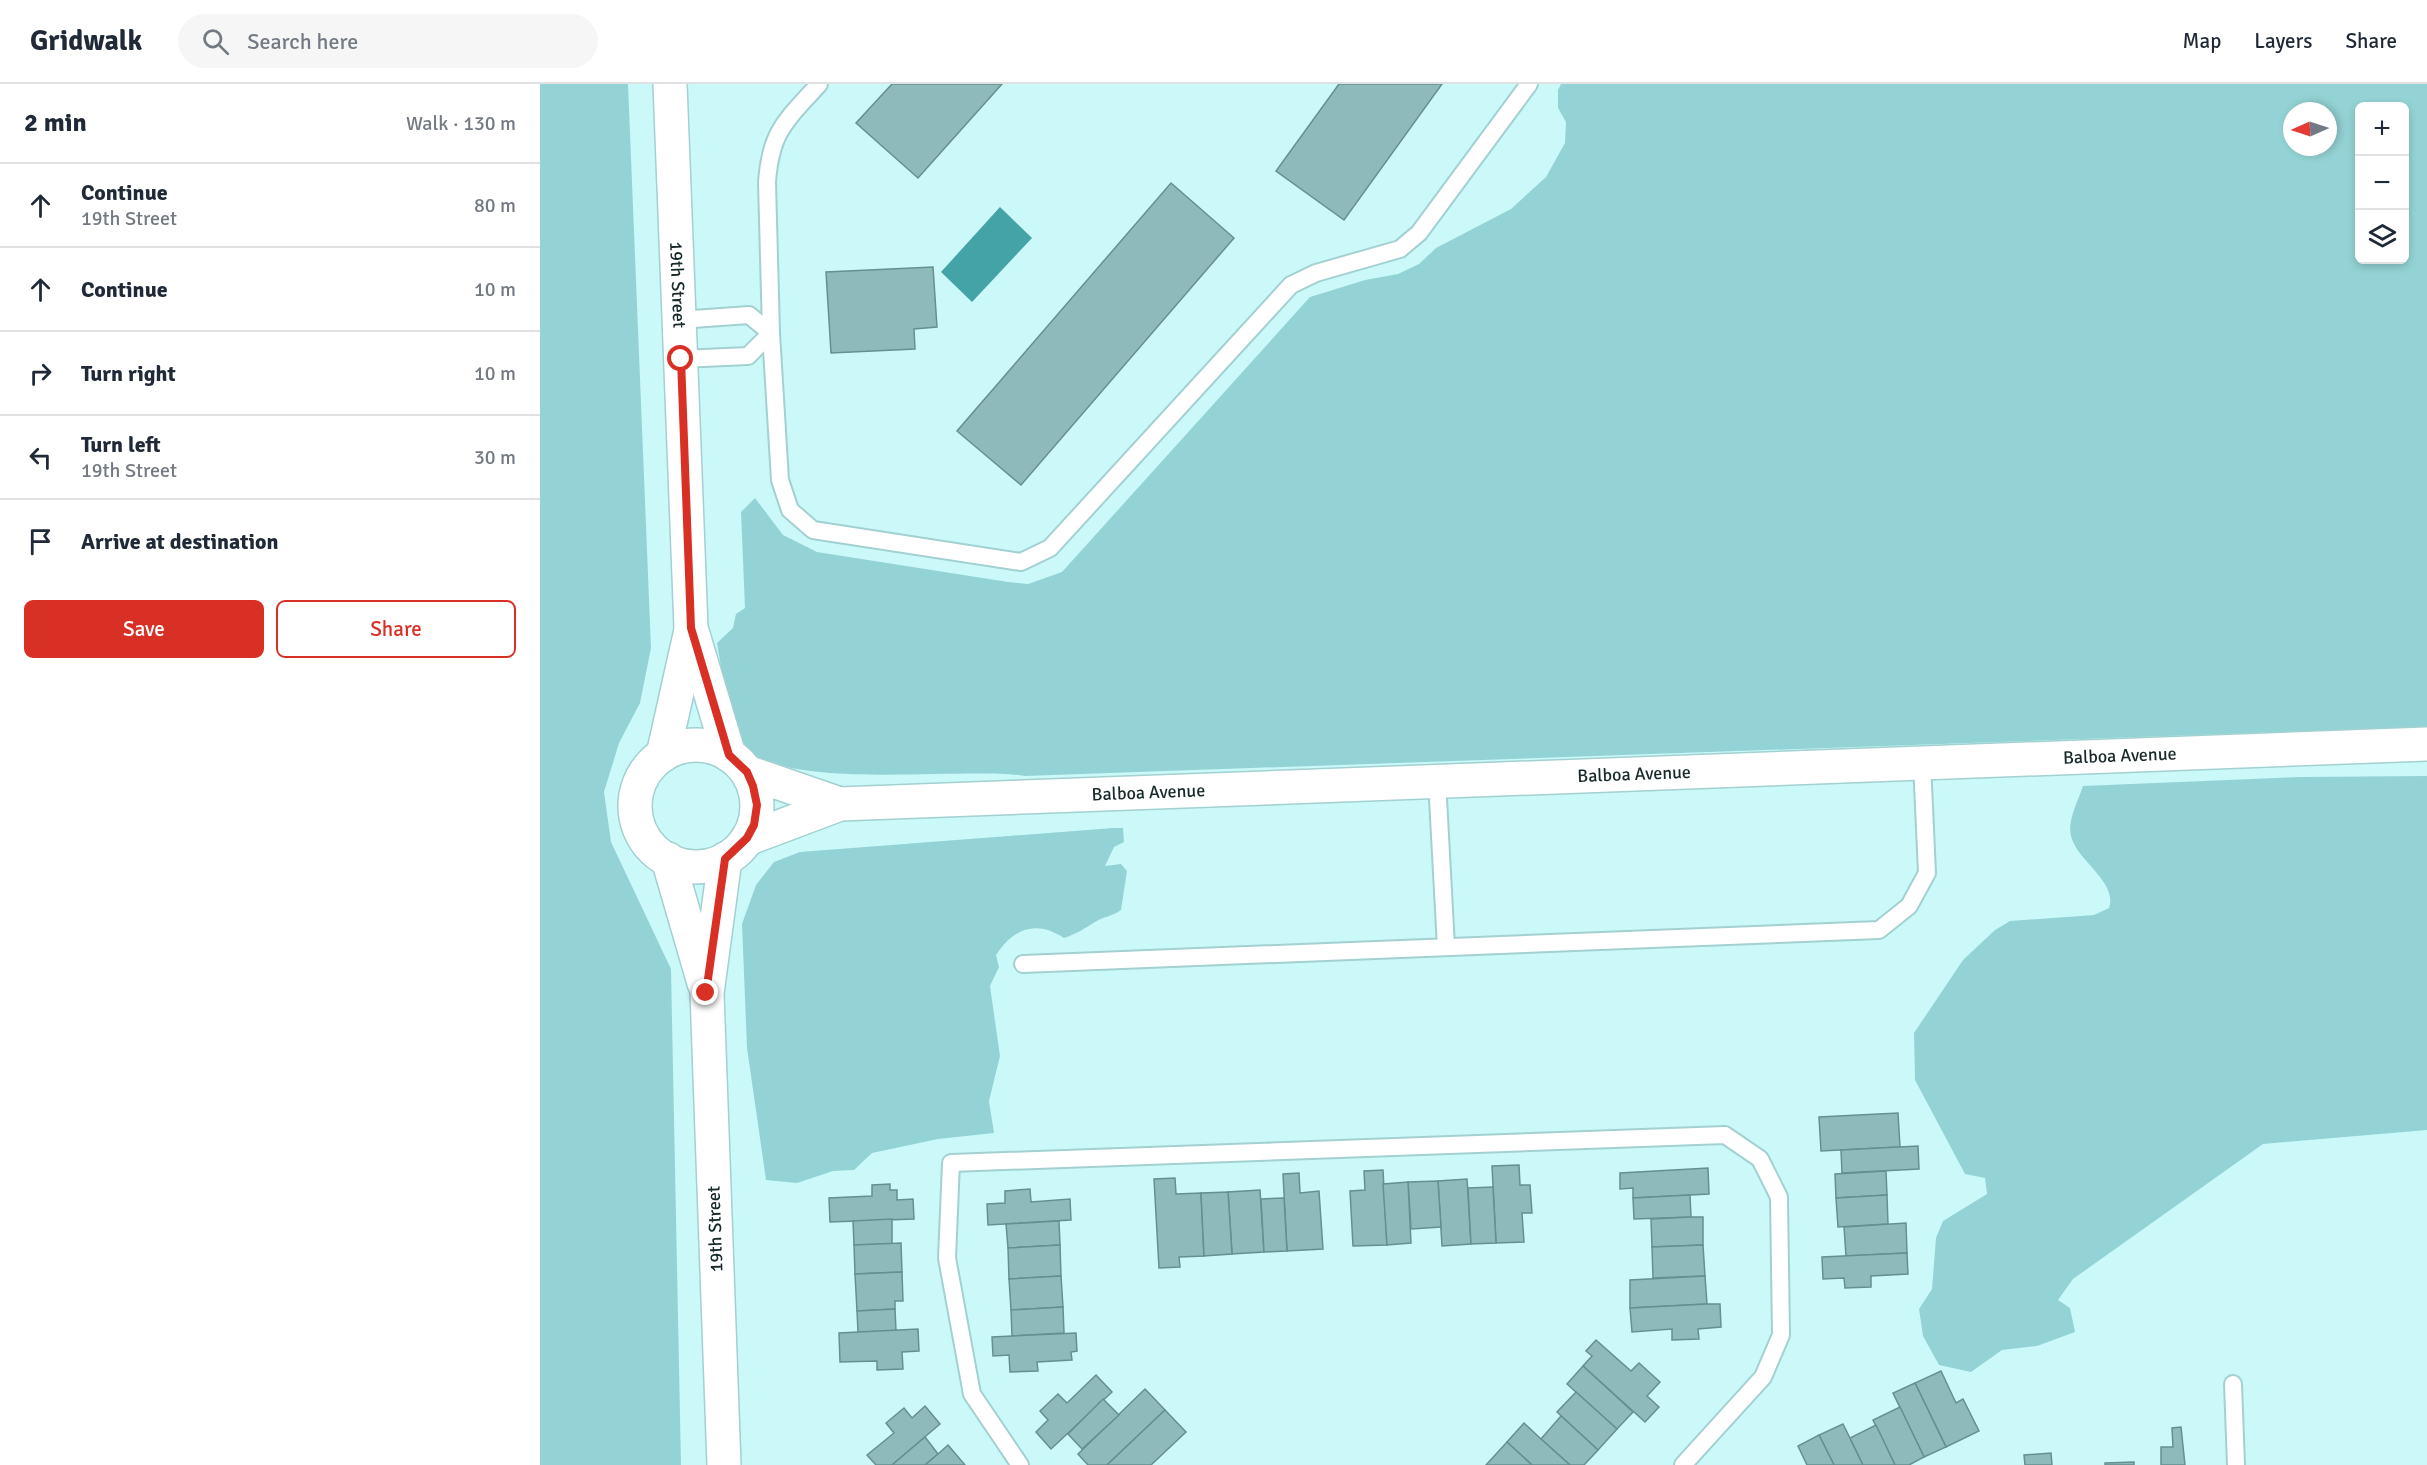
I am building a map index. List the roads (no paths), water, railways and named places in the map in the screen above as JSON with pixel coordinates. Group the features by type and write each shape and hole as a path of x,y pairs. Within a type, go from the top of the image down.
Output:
{"main road":[{"name":"19th Street","path":"663,755 691,628 670,84"},
{"name":"19th Street","path":"691,628 738,764"},
{"name":"Balboa Avenue","path":"736,849 840,804 2427,744"},
{"path":"696,745 715,748 738,764 753,786 757,805 754,825 736,849 697,867 682,865 656,851 643,835 636,806 643,777 663,755 676,748 696,745"},
{"name":"Balboa Avenue","path":"738,764 840,804"},
{"name":"19th Street","path":"706,993 736,849"},
{"name":"19th Street","path":"668,859 706,993 724,1465"}],"lane":[{"path":"819,84 776,133 769,158 767,182 771,333 780,480 790,510 813,530 1021,562 1050,548 1291,285 1316,273 1400,249 1419,233 1529,84"},
{"path":"679,320 749,315 771,333"},
{"path":"681,359 748,356 771,333"},
{"path":"1023,964 1879,930 1909,906 1927,873 1922,763"},
{"path":"1437,780 1446,947"},
{"path":"1020,1465 972,1394 947,1258 951,1163 1725,1135 1760,1159 1779,1197 1781,1335 1763,1377 1683,1465"},
{"path":"2233,1384 2236,1465"}]}
